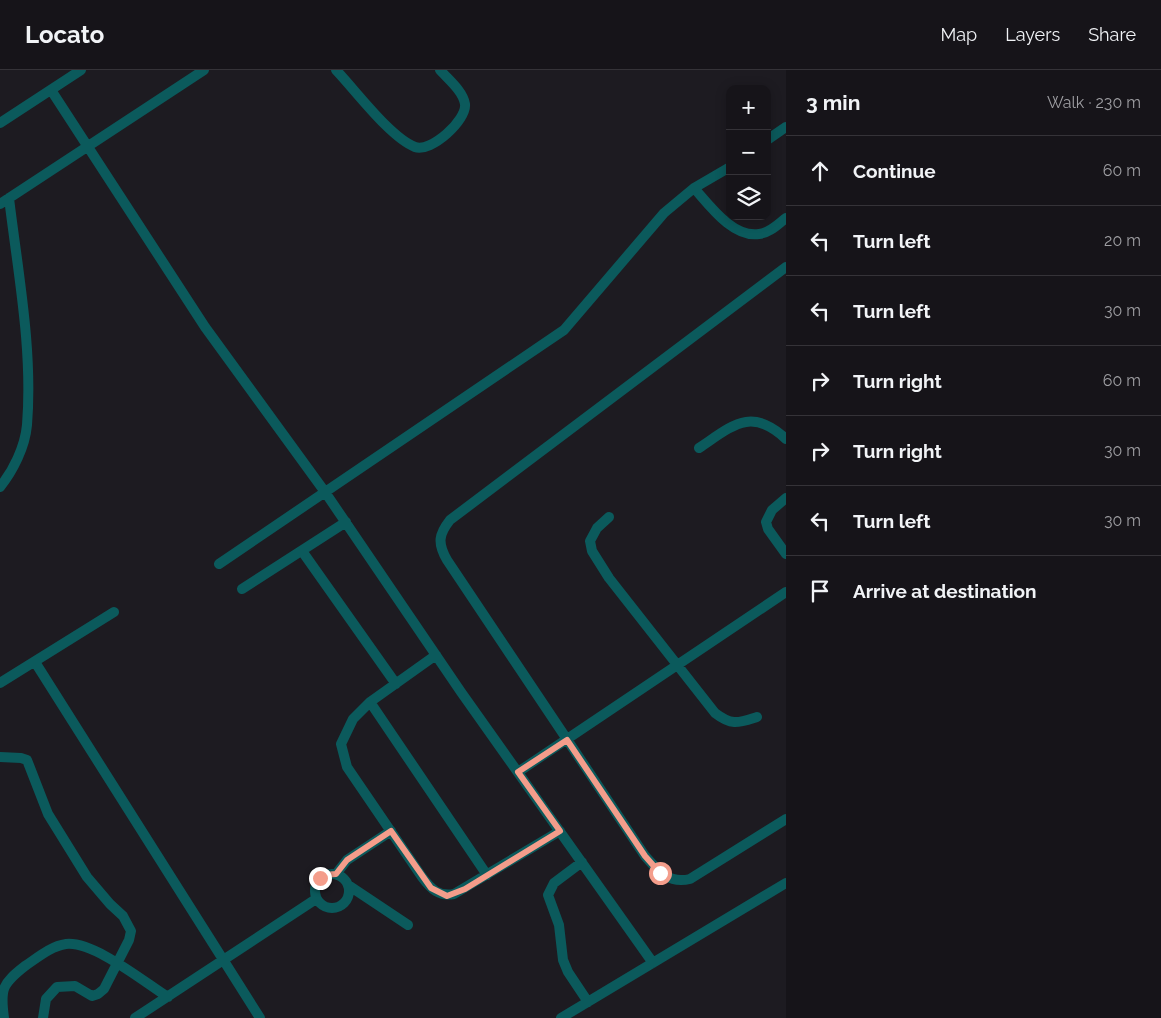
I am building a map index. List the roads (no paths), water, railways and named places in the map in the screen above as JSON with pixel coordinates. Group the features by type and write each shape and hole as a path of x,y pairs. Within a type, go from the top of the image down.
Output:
{"lane":[{"path":"0,123 81,70"},
{"path":"0,487 12,472 27,427 27,347 4,201 204,70"},
{"path":"336,70 400,139 418,149 429,148 459,122 464,112 465,103 440,70"},
{"path":"50,90 205,327 326,492 436,655 653,963"},
{"path":"771,137 786,126"},
{"path":"219,564 564,330 664,213 694,188 726,169"},
{"path":"694,188 717,214 746,233 759,234 770,231 786,218"},
{"path":"786,267 450,520 442,530 439,539 440,548 447,560 645,856 668,879 680,882 690,879 786,819"},
{"path":"699,448 728,430 752,421 764,422 786,439"},
{"path":"786,498 772,510 766,522 768,529 786,554"},
{"path":"609,517 597,528 590,541 592,551 609,578 715,713 726,721 736,723 758,717"},
{"path":"242,589 346,522"},
{"path":"302,551 396,684"},
{"path":"518,772 786,592"},
{"path":"0,683 114,612"},
{"path":"436,655 370,702 353,719 342,744 347,767 422,877 437,893 447,896 454,894 560,831"},
{"path":"35,662 260,1018"},
{"path":"370,702 487,876"},
{"path":"0,757 27,760 48,814 77,861 98,891 130,925 129,940 104,989 92,996 74,986 57,987 46,999 43,1018"},
{"path":"336,874 347,860 391,831"},
{"path":"582,862 554,883 548,895 558,925 563,960 568,972 588,1002"},
{"path":"348,885 348,896 342,906 336,908 324,907 316,899 314,888 316,882 324,875 336,874 341,876 348,885 408,925"},
{"path":"561,1018 786,883"},
{"path":"135,1018 224,962 316,899"},
{"path":"4,1018 3,988 9,979 44,953 65,944 89,949 168,997"}]}
